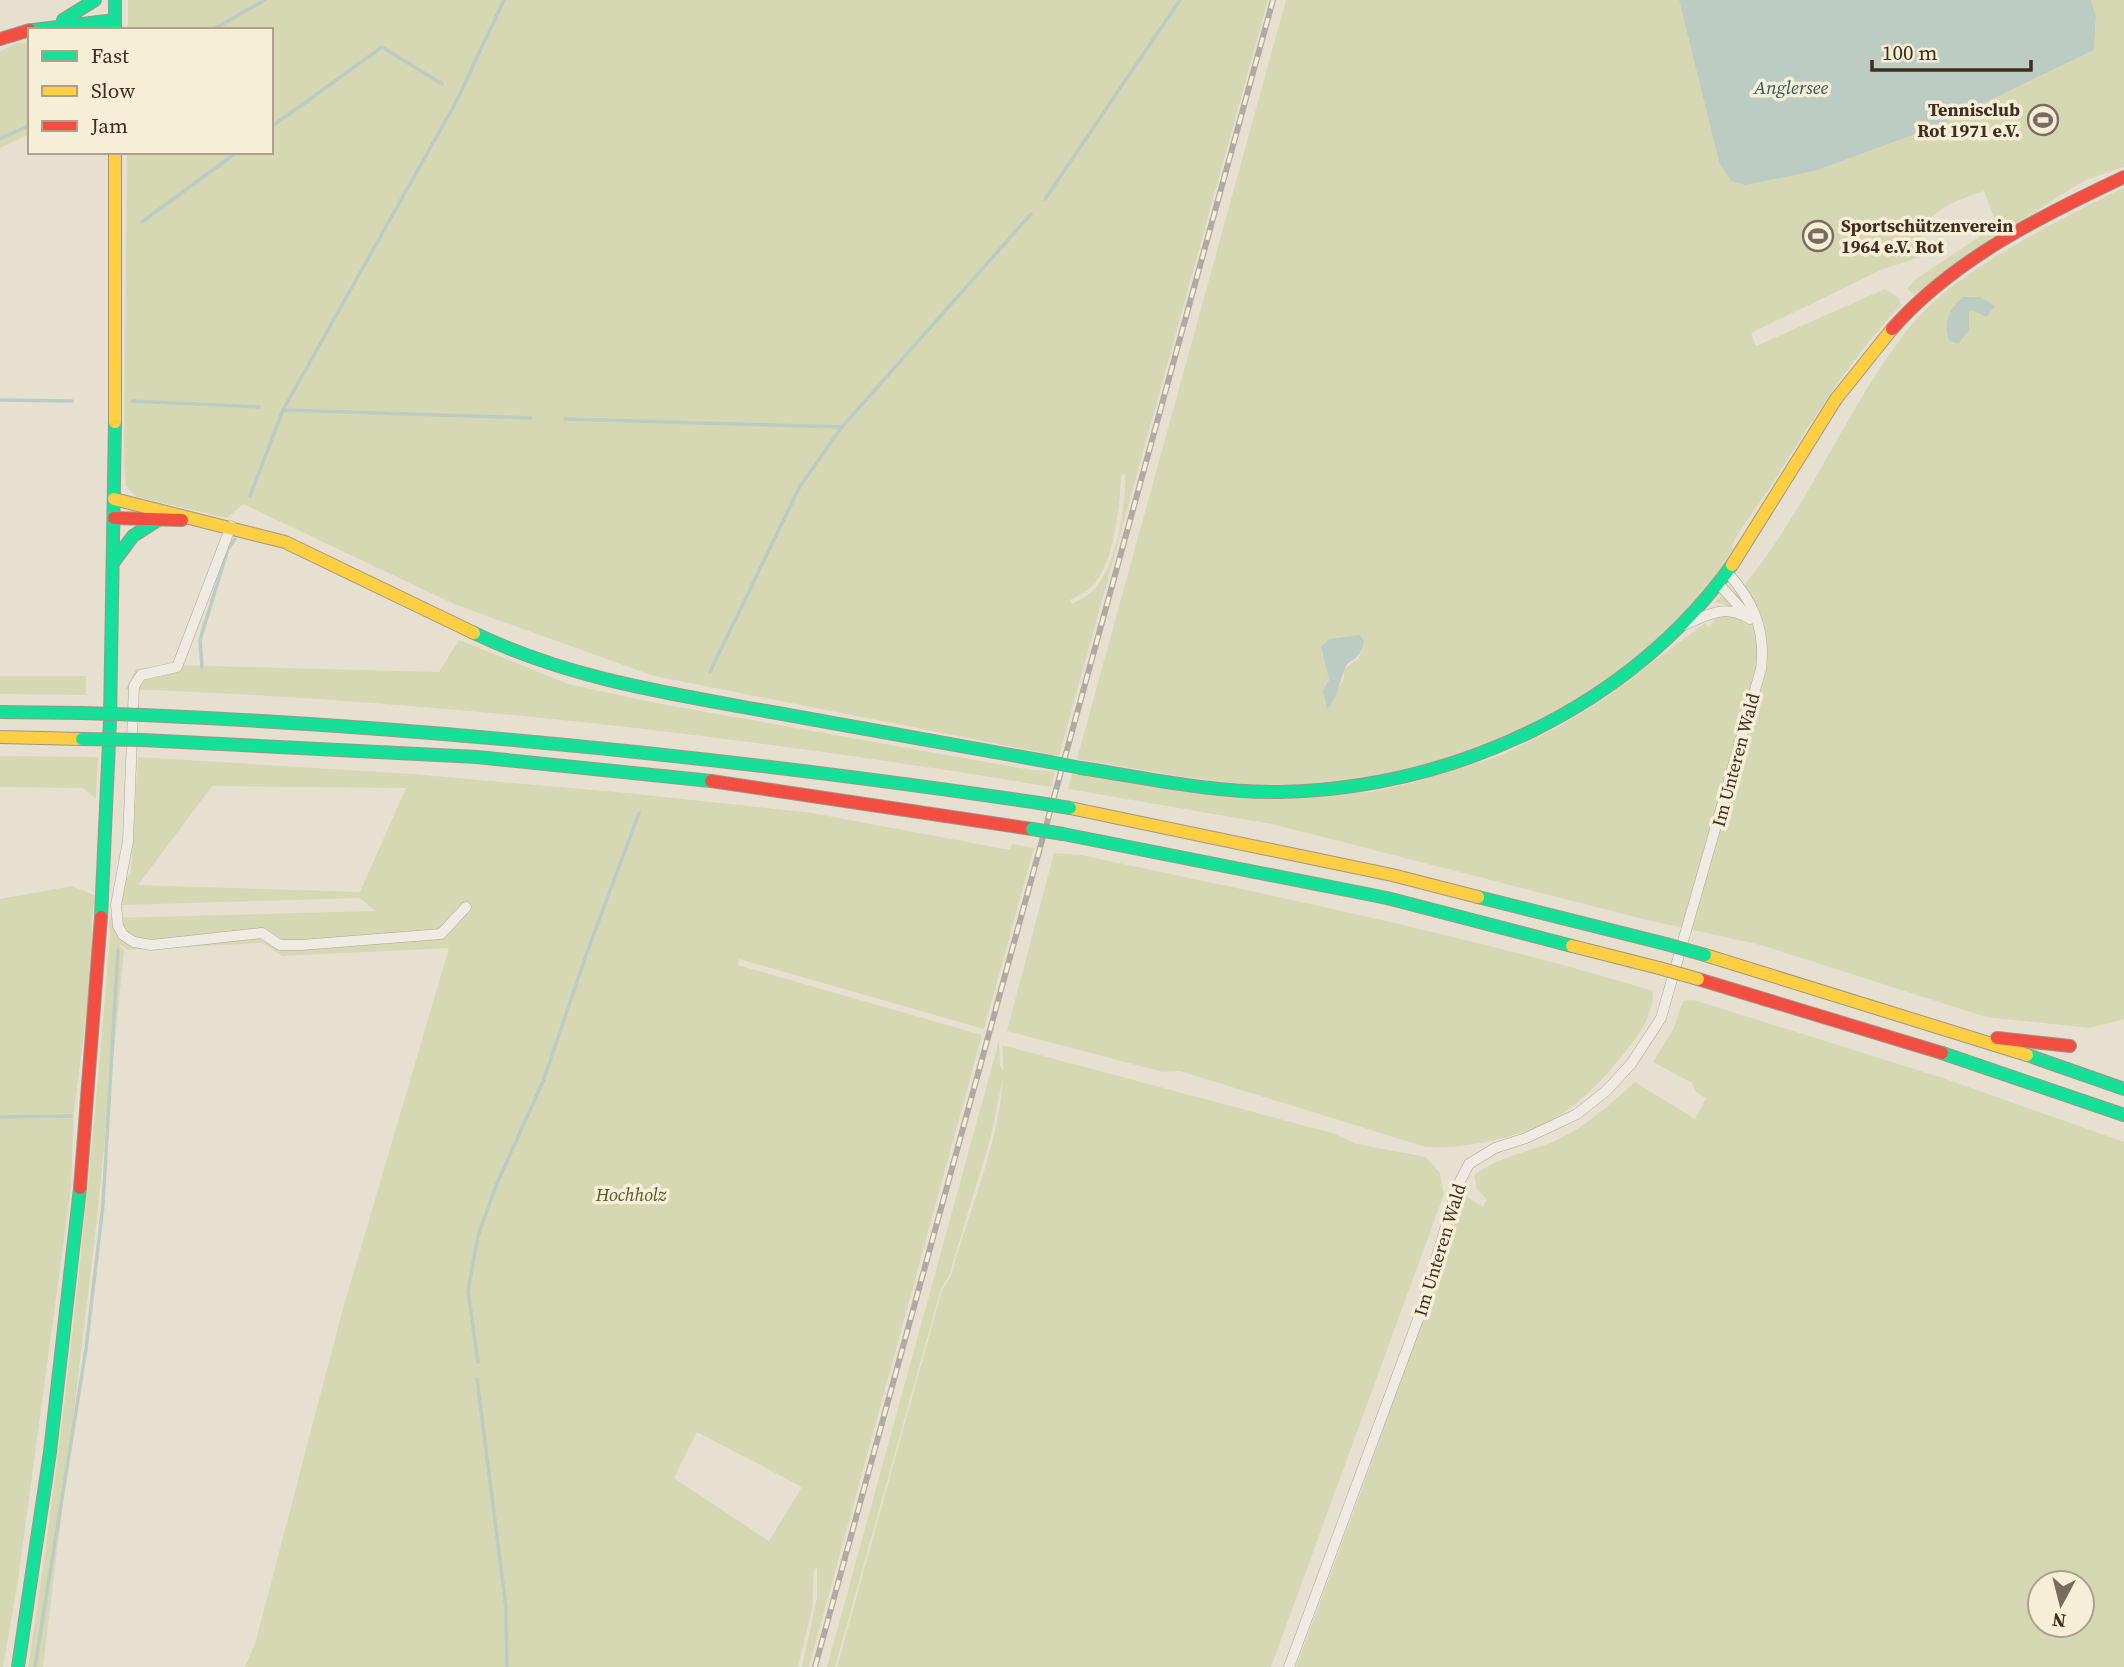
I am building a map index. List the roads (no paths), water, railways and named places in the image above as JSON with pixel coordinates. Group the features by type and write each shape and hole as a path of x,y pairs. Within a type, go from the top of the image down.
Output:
{"main road":[{"path":"54,25 83,10 94,0"},
{"path":"40,28 54,25 115,25 115,0"},
{"path":"0,39 28,31"},
{"path":"18,1667 64,1344 87,1108 107,798 114,519 115,154"},
{"path":"114,499 231,526 285,542 517,653 577,674 1187,785 1279,792 1370,786 1415,776 1500,749 1555,722 1603,691 1680,626 1727,572 1836,398 1863,362 1915,306 1960,265 2016,230 2072,200 2124,177"},
{"path":"114,519 207,521"},
{"path":"113,562 133,536 158,520"},
{"path":"0,712 143,715 525,738 785,767 1070,808 1392,875 1666,944 1976,1037 2124,1089"},
{"path":"0,737 298,746 567,765 881,803 1063,834 1387,898 1660,968 1906,1040 2124,1115"},
{"path":"1976,1037 2070,1046"}],"street":[{"path":"231,526 177,667 141,675 136,679 131,696 131,778 127,851 116,905 118,926 123,934 142,944 262,933 280,945 301,945 441,934 467,907"},
{"name":"Im Unteren Wald","path":"1290,1667 1420,1314 1458,1185 1469,1164 1486,1152 1552,1127 1577,1114 1606,1091 1631,1064 1661,1018 1761,668 1763,649 1757,615 1745,593 1727,572"},
{"name":"Im Unteren Wald","path":"1718,583 1750,618 1760,635"},
{"path":"1680,626 1710,612 1722,610 1737,610 1750,618"}],"water":[{"name":"Anglersee","path":"1679,0 2091,0 2096,17 2094,50 1932,128 1815,171 1746,185 1731,181 1719,162"},
{"path":"1963,297 1980,297 1995,306 1986,317 1972,310 1969,312 1969,330 1958,344 1949,340 1947,322 1954,306"},
{"path":"1360,635 1364,641 1360,653 1345,668 1336,695 1327,709 1323,690 1329,680 1321,647 1329,639"}],"waterway":[{"path":"216,28 265,0"},
{"path":"250,496 283,410 456,102 504,0"},
{"path":"1045,199 1180,0"},
{"path":"273,126 382,47 442,84"},
{"path":"0,139 28,126"},
{"path":"142,222 234,154"},
{"path":"710,672 800,486 842,427 1031,214"},
{"path":"0,400 72,401"},
{"path":"132,401 259,407"},
{"path":"283,410 531,418"},
{"path":"565,419 842,427"},
{"path":"202,667 200,640 228,549 235,539"},
{"path":"478,1362 468,1291 478,1236 495,1188 544,1079 639,813"},
{"path":"35,1667 86,1349 103,1205 118,950"},
{"path":"0,1117 71,1116"},
{"path":"477,1379 506,1608 507,1667"}],"railway":[{"path":"815,1667 1273,0"}],"place":[{"name":"Tennisclub Rot 1971 e.V.","path":"2043,120"},
{"name":"Sportschützenverein 1964 e.V. Rot","path":"1818,236"}],"park label":[{"name":"Hochholz","path":"631,1195"}]}
